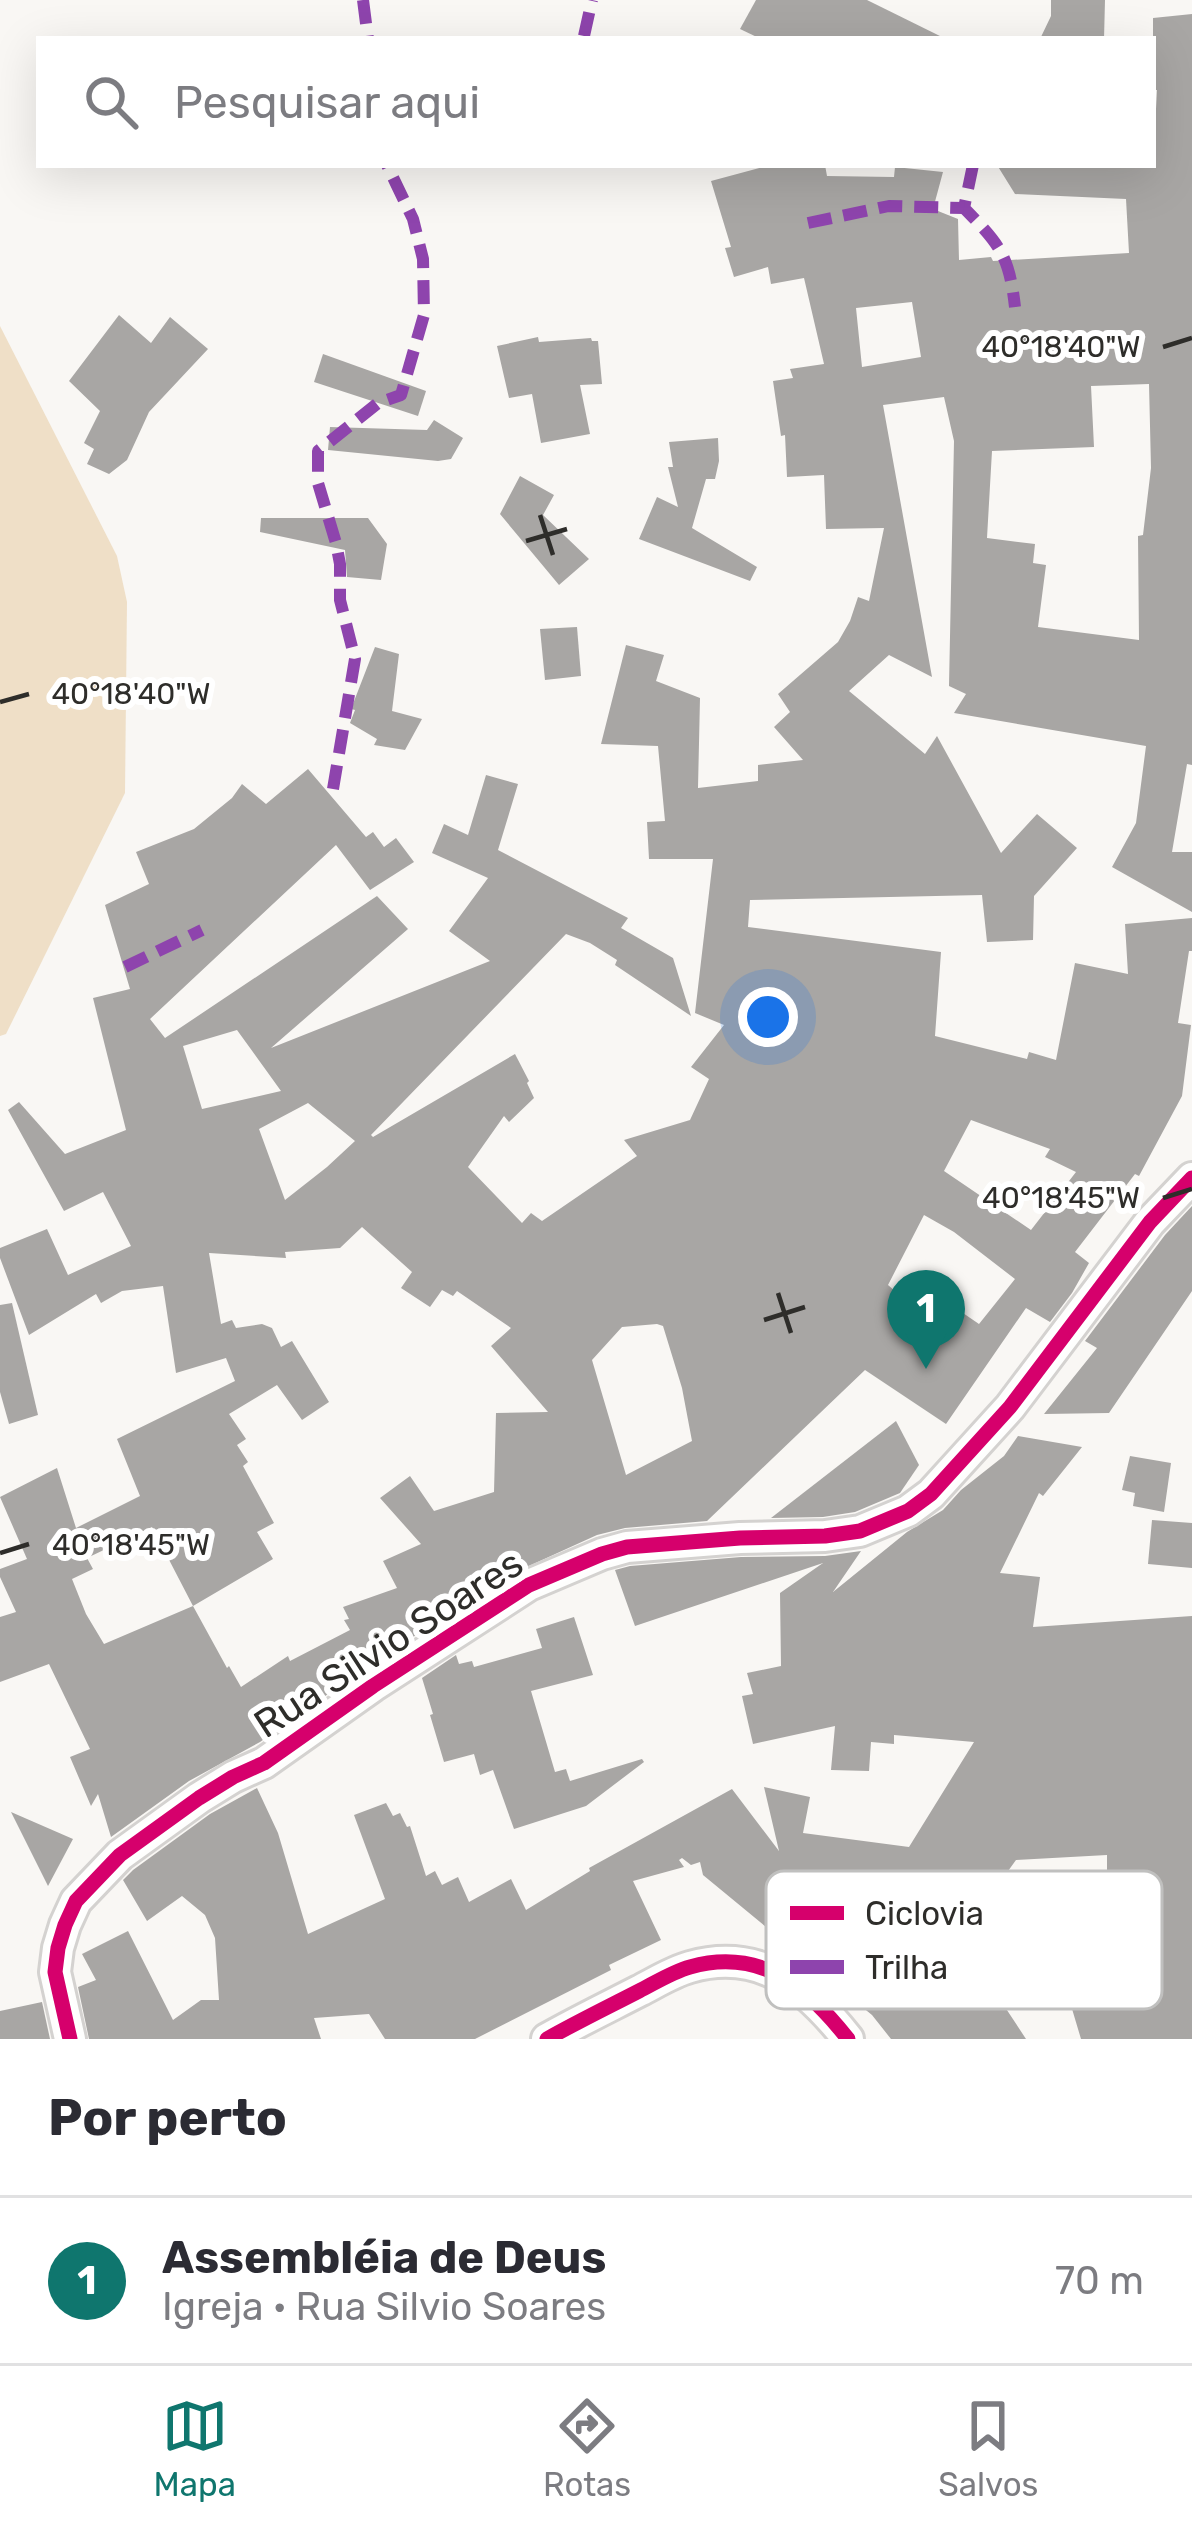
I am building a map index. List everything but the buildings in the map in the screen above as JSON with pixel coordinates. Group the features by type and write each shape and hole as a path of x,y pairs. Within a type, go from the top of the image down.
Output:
{"street":[{"name":"Rua Silvio Soares","path":"70,2039 56,1972 61,1937 76,1901 120,1855 199,1798 264,1763 530,1585 627,1547 860,1531 908,1511 931,1494 1010,1407 1150,1222 1192,1178"},
{"path":"547,2039 687,1968 723,1960 766,1969"},
{"path":"823,2009 848,2039"}],"shaded area":[{"path":"0,326 117,556 127,602 125,793 6,1034 0,1036"}],"marked path":[{"path":"363,0 368,36"},
{"path":"584,36 592,0"},
{"path":"333,789 355,659 340,600 336,543 318,483 318,451 378,403 401,395 424,315 423,259 413,219 388,168"},
{"path":"972,168 964,208 1001,252 1015,307"},
{"path":"808,223 889,206 964,208"},
{"path":"125,967 202,930"}],"cycle path":[{"path":"70,2039 55,1972 58,1948 76,1901 120,1855 199,1798 264,1763 529,1585 627,1547 825,1536 860,1531 908,1511 931,1494 1010,1407 1150,1222 1192,1178"},
{"path":"547,2039 690,1967 739,1962 766,1970"},
{"path":"821,2009 848,2039"}],"place":[{"name":"Assembléia de Deus","path":"926,1369"}]}
